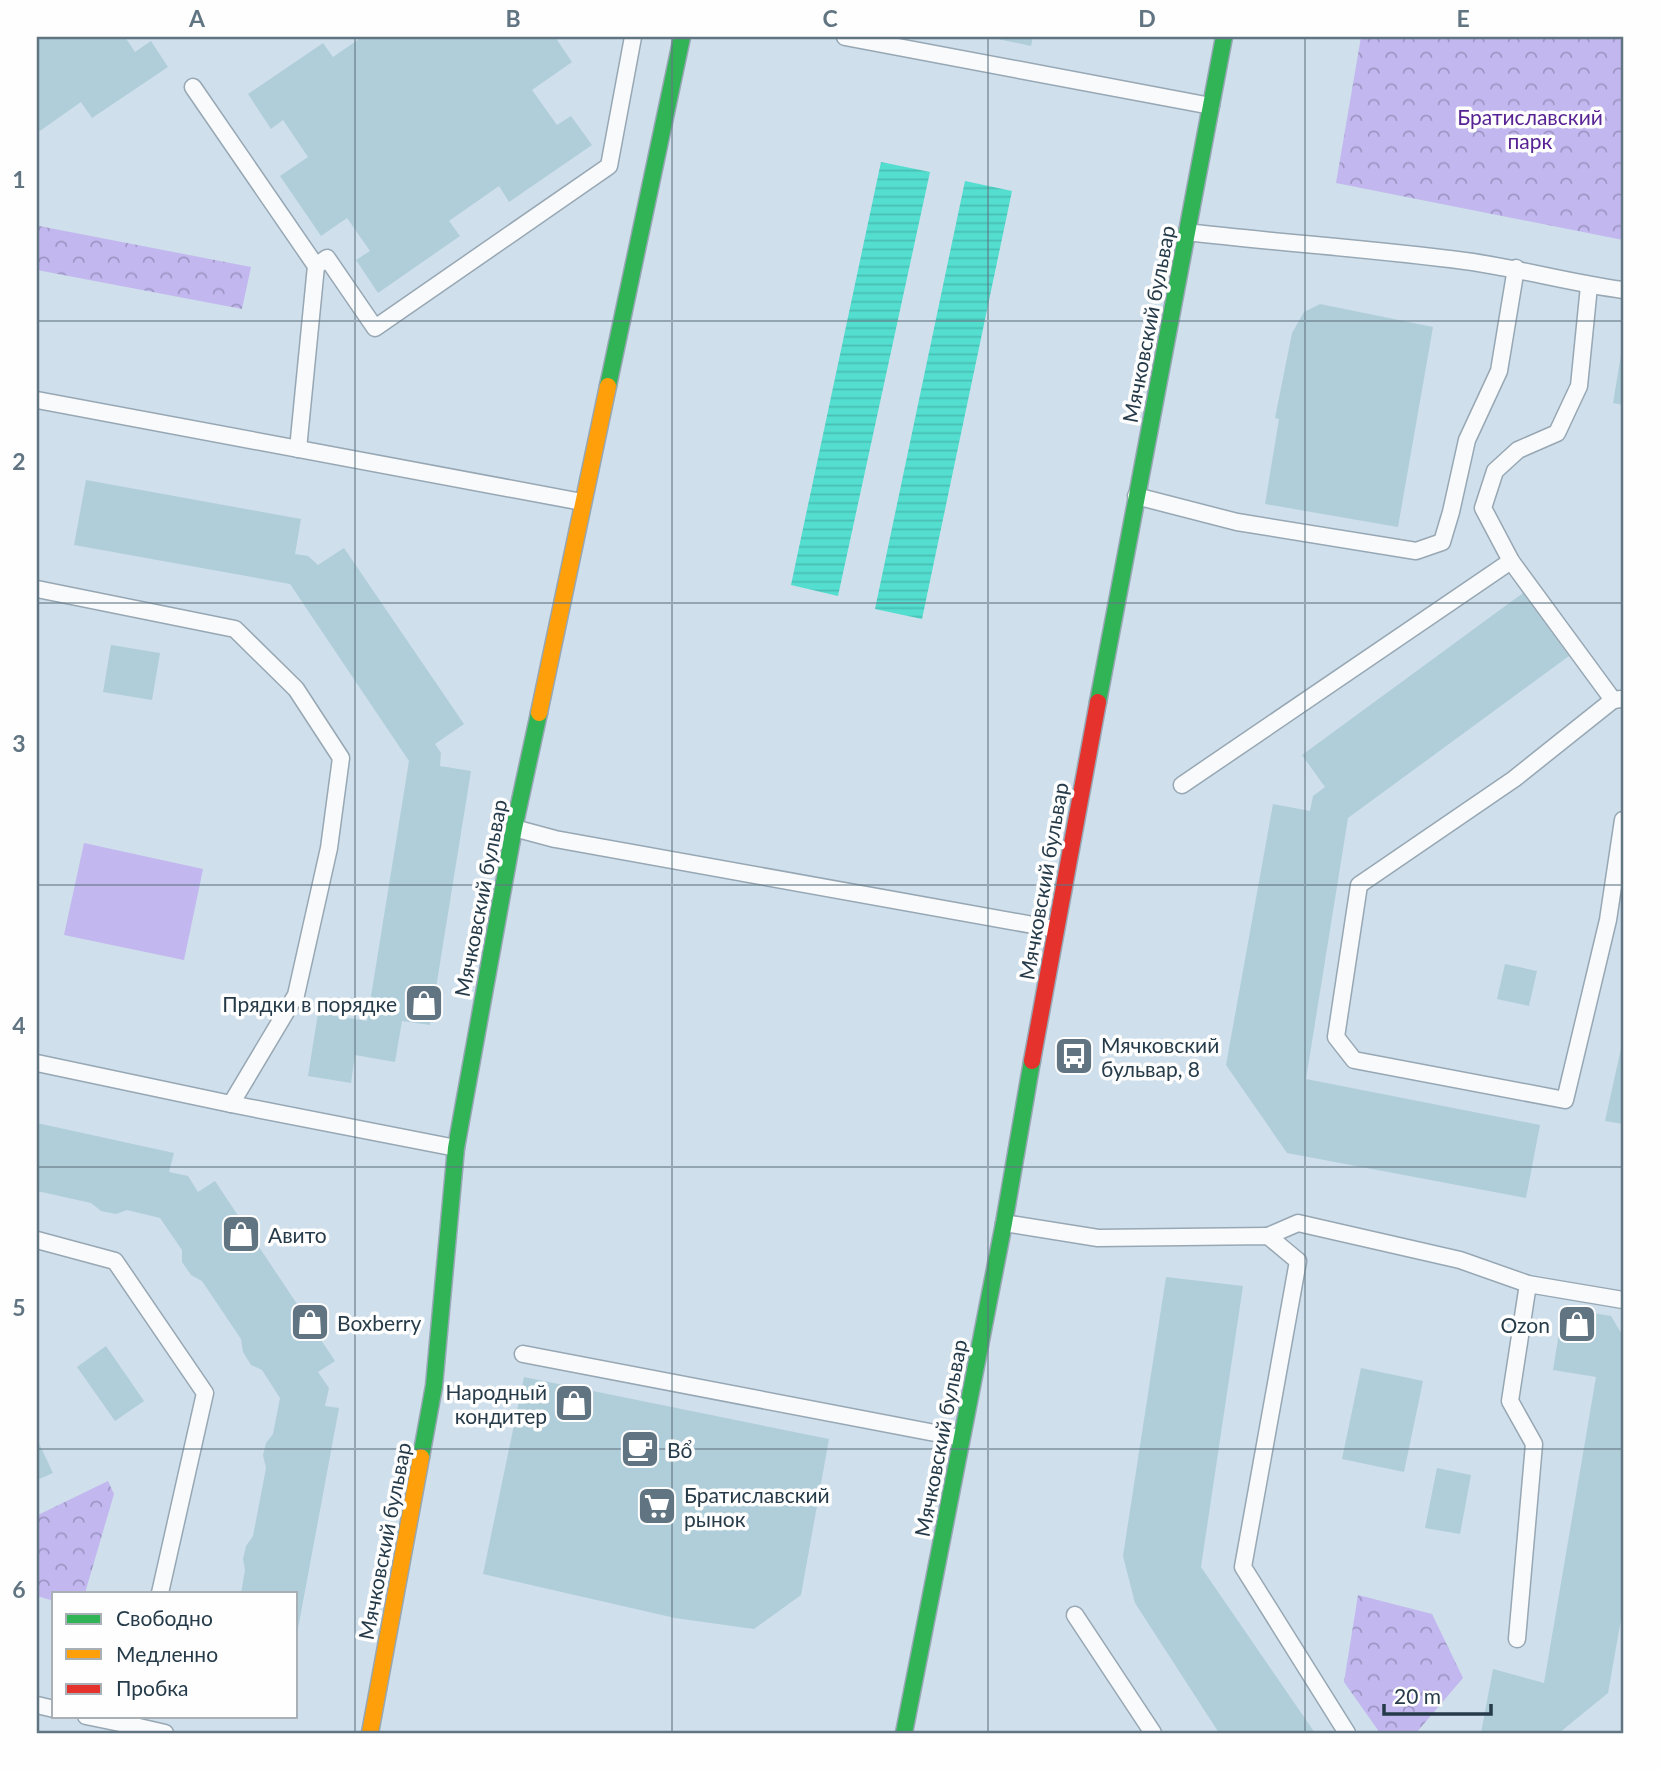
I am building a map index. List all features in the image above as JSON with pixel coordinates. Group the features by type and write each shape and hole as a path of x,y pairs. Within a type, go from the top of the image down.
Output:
{"street":[{"name":"Мячковский бульвар","path":"369,1733 434,1386 456,1148 514,828 682,37"},
{"name":"Мячковский бульвар","path":"904,1733 1004,1223 1055,929 1224,37"}],"lane":[{"path":"316,266 327,258 375,328 609,166 633,37"},
{"path":"845,37 1211,106"},
{"path":"193,87 316,266 298,449"},
{"path":"1187,232 1516,268 1589,286 1623,290"},
{"path":"1136,496 1237,522 1416,551 1442,542 1467,440 1499,371 1516,268"},
{"path":"1589,286 1580,386 1558,433 1518,450 1494,471 1483,508 1510,561 1618,699 1514,779 1359,885 1336,1037 1354,1060 1565,1100 1608,920 1623,820"},
{"path":"37,400 582,502"},
{"path":"1182,785 1510,561"},
{"path":"37,589 235,629 296,689 341,758 330,848 296,995 231,1104"},
{"path":"514,828 555,839 1055,929"},
{"path":"37,1063 456,1148"},
{"path":"1004,1223 1098,1238 1268,1236 1298,1223 1460,1260 1528,1284 1623,1300"},
{"path":"1268,1236 1298,1261 1243,1567 1347,1733"},
{"path":"37,1240 115,1261 205,1394 160,1592"},
{"path":"1517,1639 1534,1444 1510,1401 1528,1284"},
{"path":"523,1354 961,1438"},
{"path":"1075,1615 1153,1733"},
{"path":"109,1718 132,1720 165,1733"}],"green space":[{"name":"Братиславский парк","path":"1361,37 1623,37 1623,240 1336,183"},
{"path":"39,226 251,267 242,309 37,270"},
{"path":"84,843 203,869 184,960 64,935"},
{"path":"108,1481 114,1494 85,1592 52,1592 52,1600 37,1596 38,1515"},
{"path":"1358,1595 1432,1614 1463,1678 1416,1733 1380,1733 1344,1682"}],"shaded area":[{"path":"881,162 930,172 838,596 791,585"},
{"path":"965,181 1012,191 922,619 875,609"}],"building":[{"path":"37,37 125,37 135,52 151,41 168,67 92,118 81,102 37,133"},
{"path":"362,37 555,37 572,62 532,90 557,125 571,116 592,145 509,202 499,186 449,221 460,236 378,293 356,260 370,251 347,218 321,236 280,176 308,157 283,120 271,129 248,94 323,43 333,57"},
{"path":"988,37 1033,37 1031,46"},
{"path":"1320,304 1433,327 1398,527 1265,504 1279,419 1275,418 1292,333 1304,312"},
{"path":"1623,349 1623,405 1613,403"},
{"path":"86,480 301,519 295,554 308,556 318,565 344,548 464,724 435,744 441,753 440,766 471,771 430,1025 402,1021 395,1062 355,1055 351,1083 308,1076 318,1013 367,1021 409,761 290,584 74,545"},
{"path":"1523,593 1569,656 1348,818 1306,1079 1540,1125 1526,1198 1287,1153 1226,1065 1273,804 1310,811 1313,796 1325,787 1302,755"},
{"path":"111,645 160,653 152,700 103,692"},
{"path":"1505,964 1537,971 1529,1006 1497,999"},
{"path":"1623,1044 1623,1124 1605,1121"},
{"path":"37,1123 174,1153 169,1172 188,1176 198,1192 215,1181 335,1361 318,1372 329,1388 325,1406 339,1408 298,1629 298,1592 241,1592 245,1570 243,1559 246,1546 253,1536 266,1468 263,1455 266,1443 273,1434 280,1398 262,1370 251,1365 243,1352 241,1339 202,1281 191,1275 182,1262 182,1250 160,1218 127,1210 116,1214 101,1211 91,1203 37,1191"},
{"path":"1166,1277 1243,1286 1201,1567 1315,1733 1219,1733 1135,1603 1123,1556"},
{"path":"1563,1308 1611,1316 1623,1336 1623,1608 1608,1693 1559,1733 1481,1733 1493,1669 1544,1683 1596,1377 1553,1370"},
{"path":"106,1346 144,1401 115,1421 77,1367"},
{"path":"1361,1368 1423,1381 1404,1472 1342,1459"},
{"name":"Братиславский рынок","path":"524,1377 829,1439 801,1595 754,1629 675,1618 483,1574"},
{"path":"37,1439 53,1473 37,1480"},
{"path":"1437,1468 1471,1475 1460,1534 1425,1528"}],"traffic: fast":[{"path":"608,386 682,37"},
{"path":"1098,702 1224,37"},
{"path":"421,1457 434,1386 456,1148 514,828 539,713"},
{"path":"904,1733 1004,1223 1032,1061"}],"traffic: slow":[{"path":"539,713 608,386"},
{"path":"370,1733 421,1457"}],"traffic: jam":[{"path":"1032,1061 1098,702"}],"place":[{"name":"Прядки в порядке","path":"424,1003"},
{"name":"Мячковский бульвар, 8","path":"1074,1056"},
{"name":"Авито","path":"241,1234"},
{"name":"Boxberry","path":"310,1322"},
{"name":"Ozon","path":"1577,1324"},
{"name":"Народный кондитер","path":"574,1403"},
{"name":"Bổ","path":"640,1449"},
{"name":"Братиславский рынок","path":"657,1506"}]}
